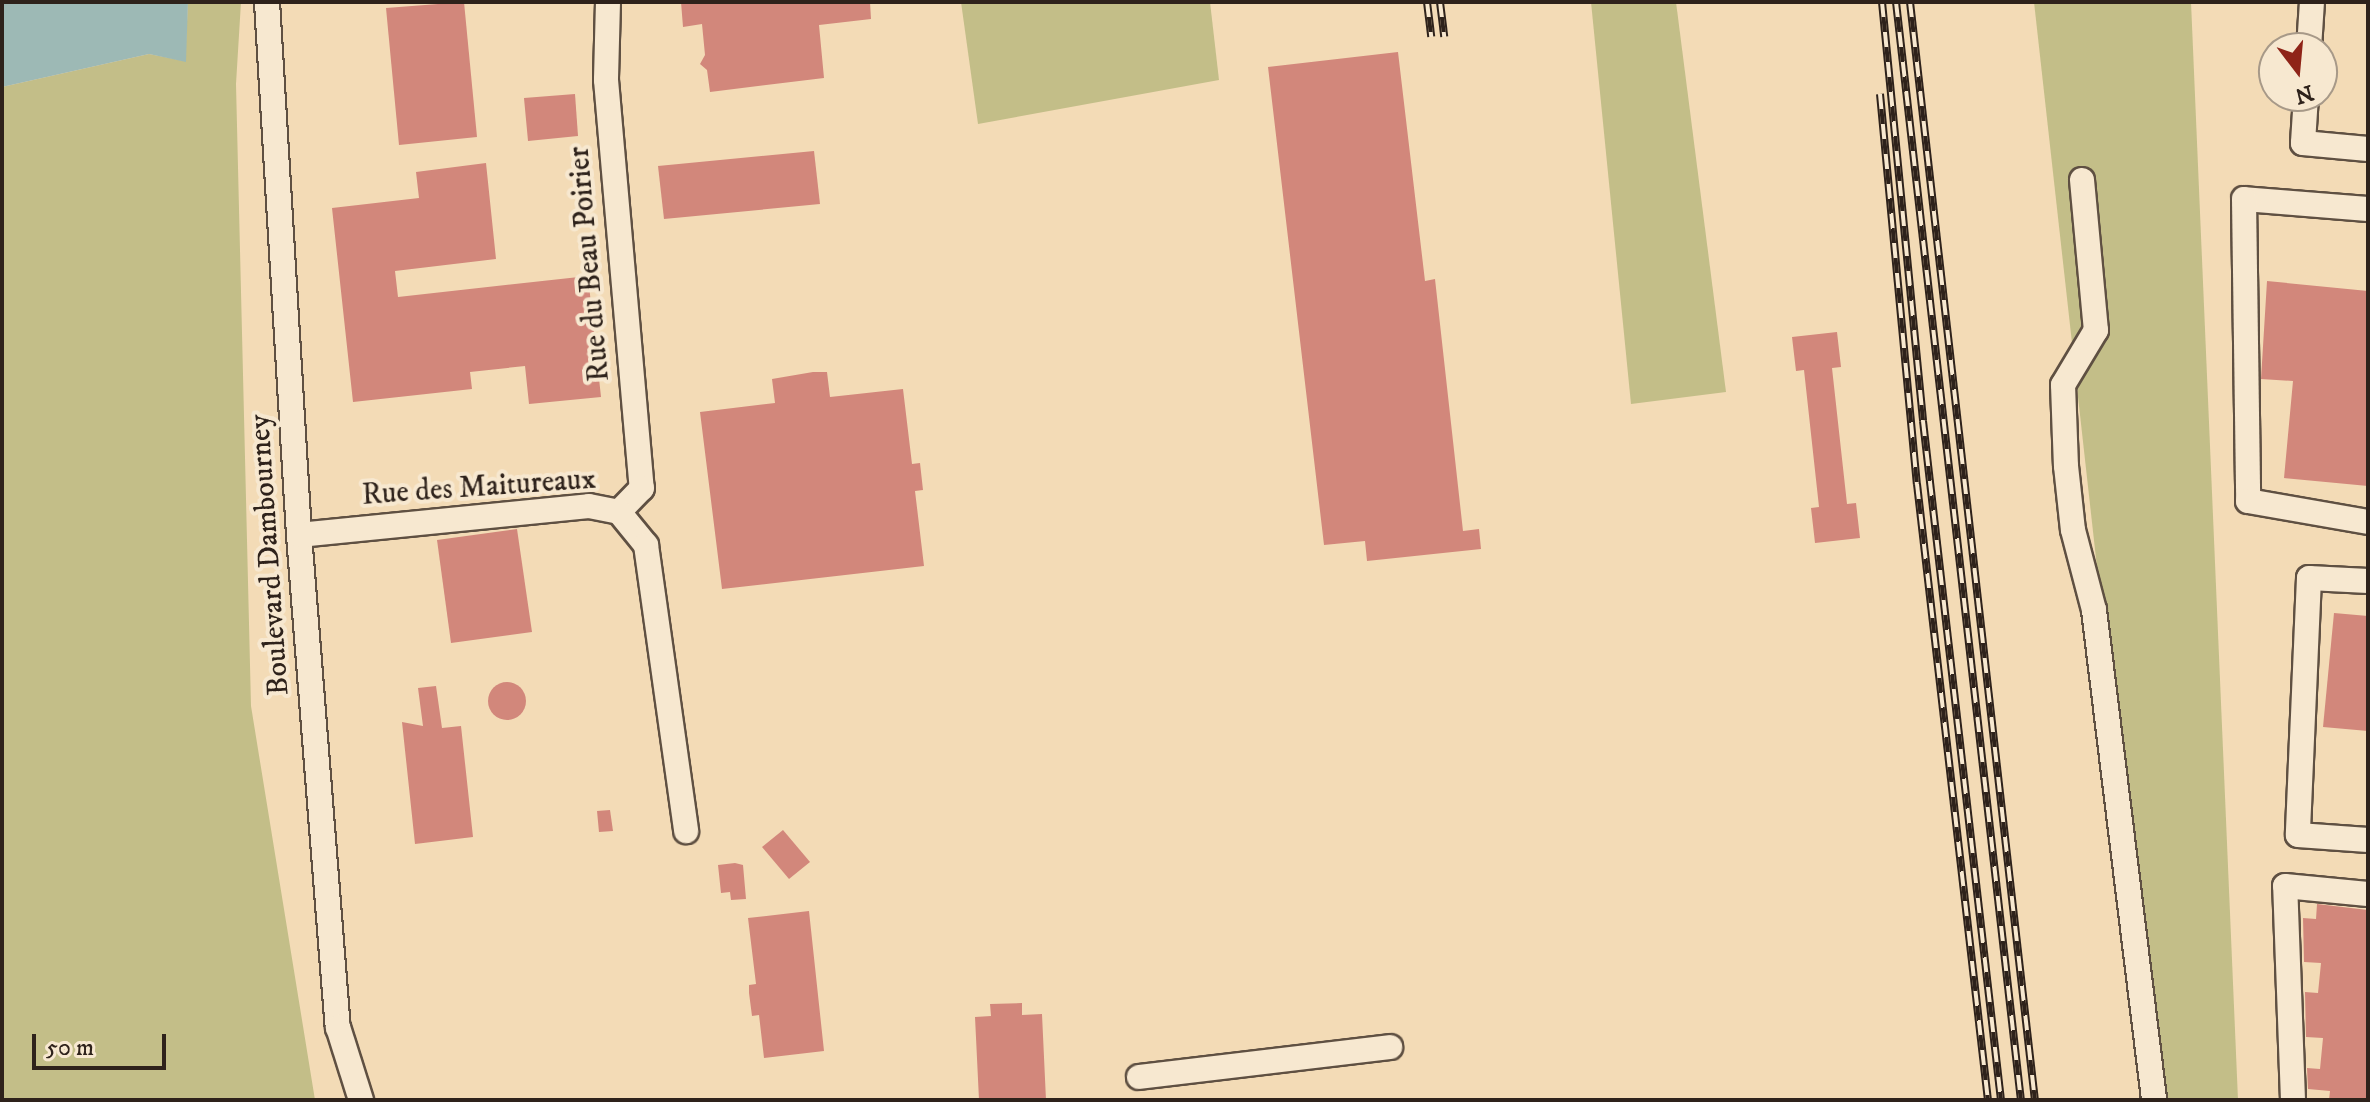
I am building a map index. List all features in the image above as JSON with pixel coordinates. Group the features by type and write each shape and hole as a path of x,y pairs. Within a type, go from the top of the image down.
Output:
{"street":[{"name":"Boulevard Dambourney","path":"267,2 299,535 338,1027 361,1100"},
{"name":"Rue du Beau Poirier","path":"608,2 606,80 642,488 619,512"},
{"path":"2310,32 2312,2"},
{"path":"2305,112 2303,143 2368,149"},
{"path":"2082,180 2096,330 2063,385 2066,466 2073,530 2094,610 2154,1100"},
{"path":"2368,209 2244,199 2248,501 2368,522"},
{"name":"Rue des Maitureaux","path":"299,535 589,506 619,512 646,545 686,831"},
{"path":"2368,581 2309,578 2298,835 2368,840"},
{"path":"2293,1100 2285,886 2368,894"},
{"path":"1139,1077 1390,1047"}],"shaded area":[{"path":"188,2 241,2 236,84 251,706 315,1100 2,1100 2,87 149,54 185,61"},
{"path":"961,2 1210,2 1219,80 978,124"},
{"path":"1591,2 1676,2 1726,392 1631,404"},
{"path":"2034,2 2191,2 2238,1100 2167,1100 2107,657"}],"water":[{"path":"2,2 188,2 186,62 149,54 2,87"}],"building":[{"path":"464,2 477,137 399,145 386,8"},
{"path":"681,2 870,2 871,19 819,25 824,78 710,92 707,70 700,64 705,55 702,24 683,27"},
{"path":"1398,52 1425,281 1435,279 1463,531 1479,529 1481,549 1367,561 1365,541 1324,545 1268,67"},
{"path":"575,94 578,136 528,141 524,98"},
{"path":"814,151 820,204 664,219 658,166"},
{"path":"486,163 496,259 395,271 398,297 588,276 601,397 529,404 525,366 470,372 472,389 353,402 332,208 419,198 416,172"},
{"path":"2267,281 2368,291 2368,486 2284,478 2293,381 2261,379"},
{"path":"1837,332 1841,367 1832,368 1847,504 1856,503 1860,538 1815,543 1811,508 1819,507 1804,370 1796,371 1792,337"},
{"path":"827,372 830,397 903,389 912,464 920,463 923,490 915,491 924,566 722,589 700,412 775,403 772,379"},
{"path":"517,529 532,632 451,643 437,540"},
{"path":"2334,613 2368,616 2368,731 2323,727"},
{"path":"507,682 521,687 526,701 521,715 507,720 493,715 488,701 493,687"},
{"path":"436,686 442,728 461,726 473,837 415,844 402,722 423,726 418,688"},
{"path":"610,810 613,831 599,832 597,811"},
{"path":"783,830 810,862 789,879 762,847"},
{"path":"718,865 743,865 746,899 731,900 730,892 721,893"},
{"path":"2317,904 2368,910 2368,1100 2329,1100 2330,1091 2308,1089 2307,1068 2320,1069 2323,1038 2306,1037 2305,992 2318,993 2321,963 2304,962 2303,918 2316,919"},
{"path":"809,911 824,1051 764,1058 759,1015 752,1016 749,993 749,985 756,984 748,918"},
{"path":"1022,1003 1022,1015 1042,1014 1046,1100 979,1100 975,1017 991,1016 990,1004"}],"railway":[{"path":"1427,2 1431,37"},
{"path":"1440,2 1444,37"},
{"path":"1882,2 1923,421 2001,1100"},
{"path":"1896,2 2021,1100"},
{"path":"1910,2 2035,1100"},
{"path":"1880,94 1917,484 1988,1100"}]}
